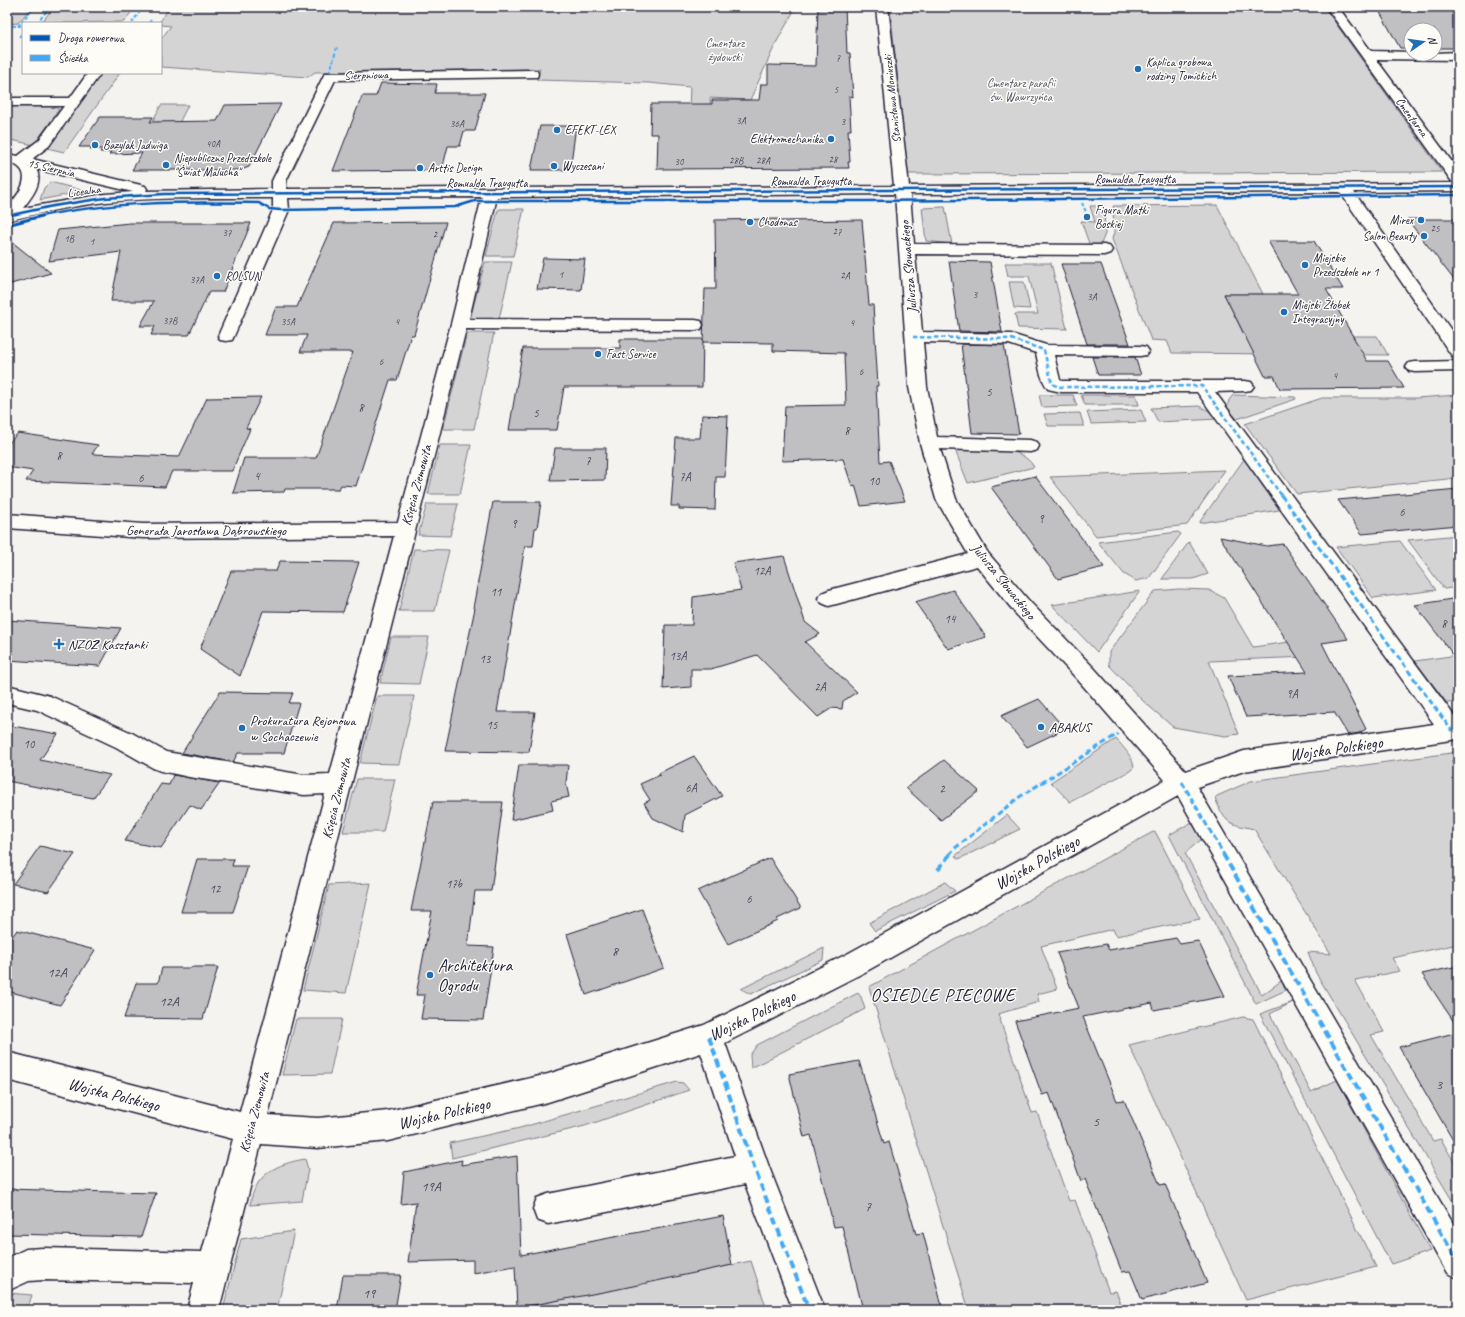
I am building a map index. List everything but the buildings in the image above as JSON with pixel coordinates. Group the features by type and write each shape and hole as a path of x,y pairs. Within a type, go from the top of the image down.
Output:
{"street":[{"name":"Stanisława Moniuszki","path":"882,7 902,190"},
{"name":"Cmentarna","path":"1332,7 1458,180"},
{"path":"1367,55 1458,56"},
{"path":"7,216 18,206 31,179 30,173 14,160 44,143 75,102 93,74"},
{"name":"Sierpniowa","path":"281,194 280,181 330,76 532,74"},
{"path":"7,102 75,102"},
{"name":"15 Sierpnia","path":"14,160 164,194"},
{"name":"Romualda Traugutta","path":"164,194 1345,189 1458,187"},
{"path":"1345,189 1458,352"},
{"name":"Juliusza Słowackiego","path":"902,190 918,388 929,443 946,499 981,558 1023,608 1086,674 1182,782 1458,1262"},
{"name":"Księcia Ziemowita","path":"203,1310 340,784 404,529 459,324 490,193"},
{"name":"Licealna","path":"7,216 53,206 105,198 164,194"},
{"path":"226,336 281,210 281,194"},
{"path":"907,249 1104,250"},
{"path":"459,324 696,325"},
{"path":"914,337 1011,339 1044,350 1140,351"},
{"path":"1044,350 1051,380 1054,385 1076,387 1245,386"},
{"path":"1415,368 1458,366"},
{"path":"1202,386 1455,731"},
{"path":"929,443 1030,446"},
{"name":"Generała Jarosława Dąbrowskiego","path":"7,521 158,531 404,529"},
{"path":"829,598 981,558"},
{"path":"7,694 42,702 124,740 161,761 189,767 222,770 304,785 340,784"},
{"name":"Wojska Polskiego","path":"7,1066 249,1129 318,1133 388,1126 548,1088 709,1037 856,963 1182,782 1244,761 1455,731"},
{"path":"709,1037 754,1167 810,1310"},
{"path":"548,1209 754,1167"},
{"path":"7,1275 26,1265 43,1264 214,1268"}],"green space":[{"path":"7,7 32,7 18,23 7,24"},
{"path":"54,7 135,7 124,22 42,22"},
{"name":"Cmentarz żydowski","path":"170,7 796,7 775,45 750,100 710,98 711,130 688,130 690,87 649,83 537,80 540,69 315,72 308,77 162,67 162,38 171,26 162,25 162,22 160,22"},
{"name":"Cmentarz parafii św. Wawrzyńca","path":"890,7 1324,7 1442,172 908,174"},
{"path":"100,74 119,74 64,152 47,148"},
{"path":"161,105 188,105 178,125 150,126"},
{"path":"7,106 51,106 59,109 34,145 7,139"},
{"path":"50,182 85,191 40,200 44,188"},
{"path":"1217,205 1263,294 1224,294 1243,333 1350,332 1353,336 1377,336 1388,355 1172,353 1167,341 1151,340 1112,239 1114,233 1113,206"},
{"path":"1090,206 1104,206 1105,234 1100,246 1090,246 1081,221 1095,222"},
{"path":"945,207 952,244 926,241 922,208"},
{"path":"524,209 513,256 486,256 498,210"},
{"path":"485,262 512,262 499,319 470,319"},
{"path":"1005,263 1051,263 1067,329 1018,328 1015,314 1038,314 1029,276 1008,276"},
{"path":"1009,282 1024,282 1030,309 1014,308"},
{"path":"467,333 494,333 474,429 443,429"},
{"path":"1039,395 1073,395 1077,406 1042,407"},
{"path":"1081,395 1136,395 1139,405 1085,405"},
{"path":"1233,395 1295,397 1296,399 1237,419 1227,408 1229,400"},
{"path":"1458,395 1458,478 1297,494 1245,424 1322,398 1416,398"},
{"path":"1199,406 1209,411 1218,419 1158,422 1151,408"},
{"path":"1141,410 1146,422 1091,424 1087,412"},
{"path":"1080,413 1084,426 1048,426 1044,414"},
{"path":"440,445 471,445 460,494 428,494"},
{"path":"993,449 1012,451 1028,460 1034,467 968,483 955,450"},
{"path":"1247,455 1285,509 1199,523"},
{"path":"1225,470 1187,525 1096,536 1050,477"},
{"path":"427,504 458,504 450,536 418,535"},
{"path":"1178,532 1181,534 1149,578 1136,581 1124,574 1098,542"},
{"path":"1458,535 1458,587 1444,589 1408,540"},
{"path":"1400,541 1436,590 1373,598 1336,547"},
{"path":"1189,542 1208,574 1193,579 1162,579"},
{"path":"414,549 449,550 435,611 399,611"},
{"path":"1179,589 1209,590 1224,598 1253,647 1297,641 1307,657 1209,661 1239,734 1225,736 1173,727 1142,700 1109,665 1109,652 1155,591"},
{"path":"1140,591 1097,652 1052,605"},
{"path":"391,637 429,637 419,684 380,683"},
{"path":"1458,655 1458,702 1447,703 1415,661"},
{"path":"377,696 414,696 399,764 360,763"},
{"path":"1116,739 1130,756 1134,767 1130,771 1070,802 1051,782"},
{"path":"1458,752 1458,759 1451,761 1458,770 1458,944 1392,958 1400,971 1355,980 1384,1032 1371,1035 1433,1141 1441,1139 1458,1169 1458,1210 1316,973 1308,952 1331,954 1254,829 1233,824 1225,818 1215,798 1251,781"},
{"path":"357,779 395,779 383,832 343,832"},
{"path":"1007,815 1020,829 959,859 955,856"},
{"path":"1192,822 1202,839 1185,853 1262,995 1281,981 1286,990 1256,1004 1169,835"},
{"path":"1153,832 1156,833 1200,919 1116,936 1113,929 1041,946 1057,989 1037,994 1039,1002 998,1014 1032,1113 1037,1112 1069,1201 1075,1200 1109,1292 1116,1291 1123,1310 969,1310 869,987"},
{"path":"945,882 955,891 875,931 869,923"},
{"path":"371,883 346,993 303,990 329,885"},
{"path":"824,948 823,960 751,994 741,989"},
{"path":"858,993 865,1009 751,1068 750,1055 757,1045"},
{"path":"1293,1002 1270,1014 1311,1092 1337,1080 1430,1251 1391,1264 1260,1014"},
{"path":"1243,1017 1253,1019 1376,1267 1246,1300 1129,1045"},
{"path":"296,1019 342,1019 330,1074 282,1075"},
{"path":"677,1082 683,1083 689,1090 585,1126 452,1158 450,1143 520,1128"},
{"path":"305,1159 308,1169 302,1201 250,1205 257,1185 268,1172 285,1164"},
{"path":"294,1231 277,1310 223,1310 241,1239"},
{"path":"751,1261 767,1310 510,1310"},
{"path":"7,1293 32,1295 27,1310 7,1310"}],"marked path":[{"path":"18,26 34,7"},
{"path":"38,22 50,7"},
{"path":"133,22 143,7"},
{"path":"7,26 21,26"},
{"path":"19,37 22,33"},
{"path":"330,72 337,47"},
{"path":"1082,203 1086,212"},
{"path":"913,337 1011,339 1044,350 1051,380 1054,385 1061,387 1202,386 1452,731"},
{"path":"938,870 954,849 1018,798 1118,734"},
{"path":"1182,782 1458,1262"},
{"path":"709,1037 754,1167 809,1310"}],"cycle path":[{"path":"7,216 53,206 105,198 164,194 1458,187"},
{"path":"7,225 69,211 101,207 132,204 196,202 259,203 269,209 281,210 455,207 475,201 865,201 1458,195"}],"place":[{"name":"Kaplica grobowa rodziny Tomickich","path":"1138,69"},
{"name":"EFEKT-LEX","path":"557,130"},
{"name":"Elektromechanika","path":"831,139"},
{"name":"Bazylak Jadwiga","path":"95,145"},
{"name":"Niepubliczne Przedszkole \"Świat Malucha\"","path":"166,165"},
{"name":"Wyczesani","path":"554,166"},
{"name":"Arttis Design","path":"420,168"},
{"name":"Figura Matki Boskiej","path":"1087,217"},
{"name":"Mirex","path":"1421,220"},
{"name":"Chodonas","path":"750,222"},
{"name":"Salon Beauty","path":"1424,236"},
{"name":"Miejskie Przedszkole nr 1","path":"1305,265"},
{"name":"ROLSUN","path":"217,276"},
{"name":"Miejski Żłobek Integracyjny","path":"1284,312"},
{"name":"Fast Service","path":"598,354"},
{"name":"NZOZ Kasztanki","path":"59,644"},
{"name":"ABAKUS","path":"1041,727"},
{"name":"Prokuratura Rejonowa w Sochaczewie","path":"242,728"},
{"name":"Architektura Ogrodu","path":"430,975"}],"district":[{"name":"OSIEDLE PIECOWE","path":"943,995"}]}
